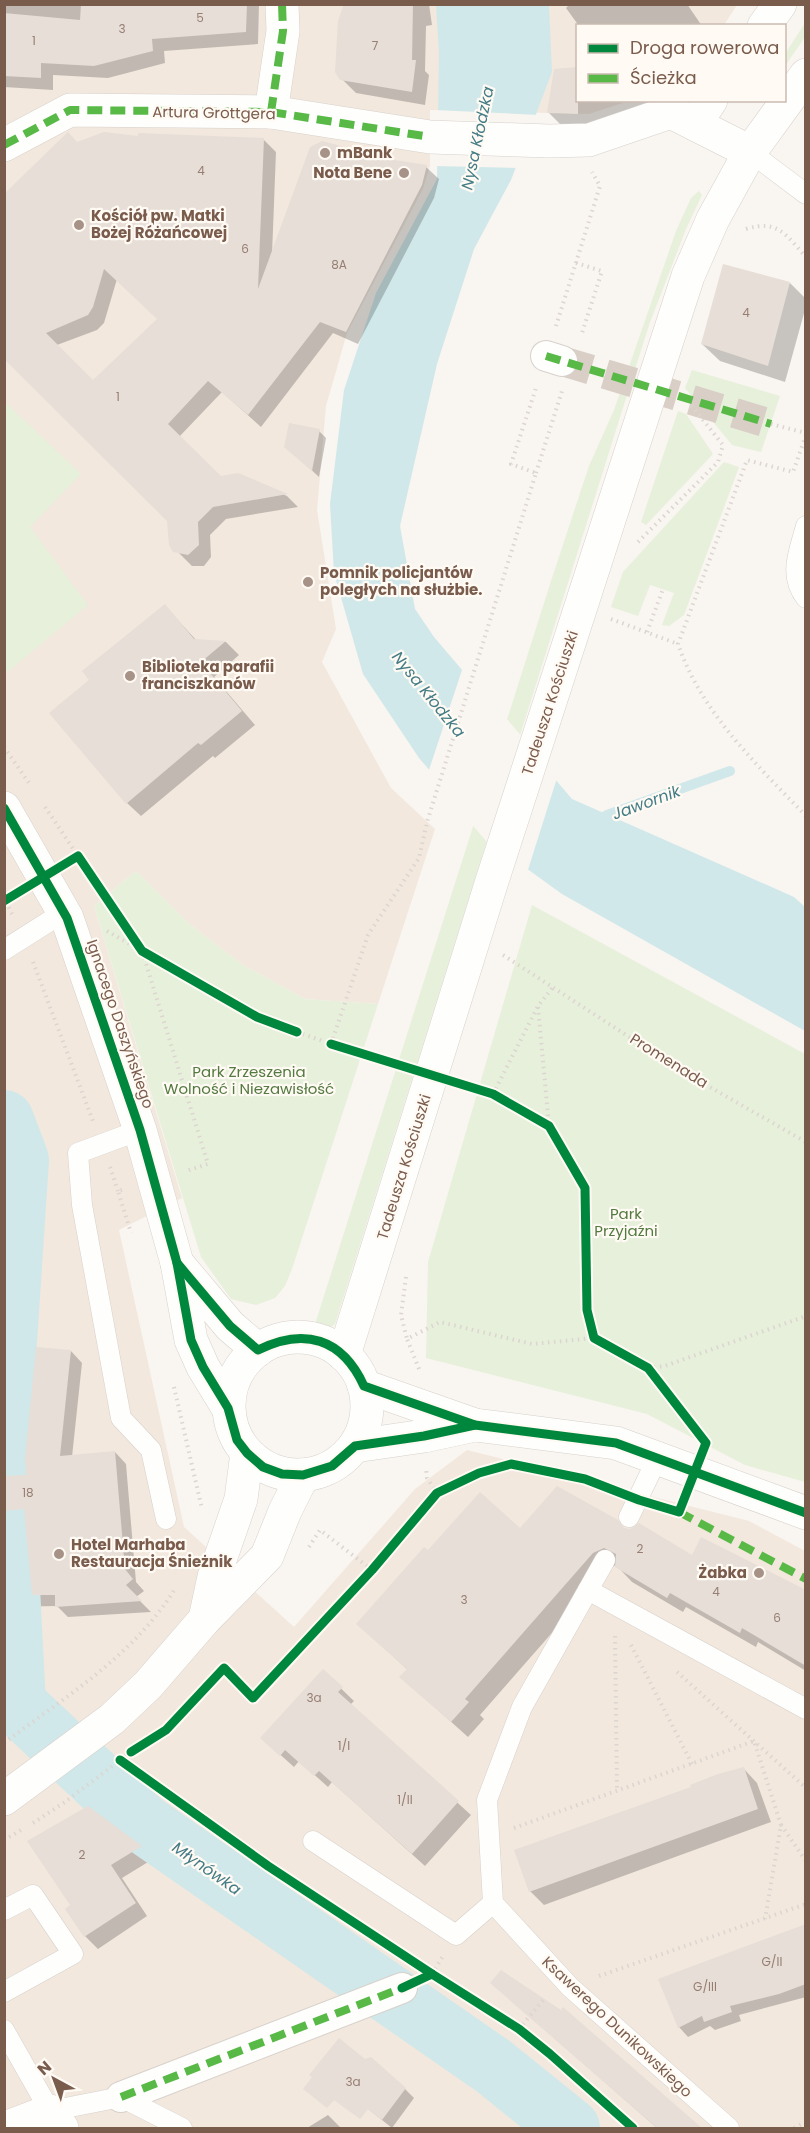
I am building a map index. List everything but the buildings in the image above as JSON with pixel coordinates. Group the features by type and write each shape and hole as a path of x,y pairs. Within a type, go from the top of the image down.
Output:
{"street":[{"path":"271,112 283,31 282,4"},
{"path":"765,24 780,4"},
{"name":"Tadeusza Kościuszki","path":"344,1354 492,881 592,612 688,276 713,219 750,152 806,75"},
{"name":"Artura Grottgera","path":"4,145 70,110 252,114 271,112 430,137 549,141 589,140 671,112 703,112 750,152"},
{"name":"Ignacego Daszyńskiego","path":"4,808 64,912 140,1130 177,1263 191,1340 203,1367 228,1408"},
{"name":"Ignacego Daszyńskiego","path":"177,1263 230,1326 258,1350"},
{"path":"291,1338 310,1338 328,1344 344,1354 356,1369 364,1386 367,1407 364,1427 355,1446 332,1466 303,1475 282,1474 263,1467 247,1453 231,1425 228,1408 232,1386 242,1366 258,1350 291,1338"},
{"path":"364,1386 475,1425 616,1443 806,1513"},
{"path":"355,1446 424,1436 475,1425"},
{"path":"205,1619 214,1577 241,1499 247,1453"},
{"path":"7,1798 112,1719 148,1685 205,1619 267,1556 285,1511 303,1475"},
{"path":"121,2097 339,2013 412,1977"},
{"path":"5,2128 56,2120"}],"lane":[{"path":"750,152 806,194"},
{"path":"806,526 795,566 795,581 806,598"},
{"path":"4,950 64,912"},
{"path":"140,1130 78,1153 82,1205 94,1279 121,1418 151,1450 166,1519"},
{"path":"629,1517 658,1457"},
{"path":"313,1841 456,1935 493,1903 487,1800 522,1707 604,1560"},
{"path":"588,1590 806,1709"},
{"path":"4,1910 33,1895 74,1954 4,1992"},
{"name":"Ksawerego Dunikowskiego","path":"493,1903 570,1987 729,2128"},
{"path":"4,2030 56,2120 121,2097 182,2128"}],"path":[{"path":"297,1032 331,1044 368,935 418,858 427,822 536,473 511,464 550,357 600,186 587,164"},
{"path":"782,231 806,257"},
{"path":"631,549 718,462 723,445 679,389"},
{"path":"771,424 806,434 793,472 747,460 678,644 687,670 736,743 806,816"},
{"path":"647,632 663,589"},
{"path":"592,612 678,644"},
{"path":"6,902 24,938 103,1144 118,1191"},
{"path":"493,1094 538,1006 553,987"},
{"path":"538,1006 549,1126"},
{"path":"648,1368 664,1366 806,1316"},
{"path":"422,1377 407,1339 440,1322 532,1344 594,1338"},
{"path":"33,1822 131,1752 166,1730 224,1668 253,1698 372,1570 436,1493"},
{"path":"307,1550 320,1530 372,1570"},
{"path":"4,1743 117,1657 143,1631 168,1600 178,1582"},
{"path":"588,1590 615,1615 617,1791"},
{"path":"626,1636 692,1764"},
{"path":"676,1670 806,1788"},
{"path":"488,1838 754,1741"},
{"path":"754,1741 781,1825 806,1861"},
{"path":"120,1760 129,1766"},
{"path":"765,1919 781,1825"},
{"path":"509,2023 523,2032 547,1996 806,1904"},
{"path":"412,1977 432,1974 442,1980"},
{"path":"412,1977 432,1974"},
{"path":"794,2128 806,2122"}],"shaded area":[{"path":"5,5 737,5 725,24 576,24 576,102 626,102 589,114 430,110 430,166 423,189 347,333 326,406 317,510 336,629 322,662 391,788 435,829 378,1004 305,999 243,965 189,924 136,871 94,906 182,1198 119,1230 184,1527 294,1627 415,1489 467,1450 749,1521 805,1551 805,2128 5,2128"}],"green space":[{"path":"805,23 805,37 786,65 786,52"},
{"path":"699,191 702,195 686,229 649,325 335,1324 328,1329 318,1325 316,1321 551,581 589,466 614,410 676,231 691,198"},
{"path":"692,370 780,396 761,452 732,445 685,388"},
{"path":"4,401 81,474 30,527 88,605 5,674"},
{"path":"678,411 686,414 713,454 646,525 641,522"},
{"path":"724,462 739,467 684,615 669,626 662,625 674,593 650,585 638,616 611,607 623,572"},
{"name":"Park Zrzeszenia Wolność i Niezawisłość","path":"136,871 189,924 243,965 305,999 378,1004 292,1269 285,1286 275,1298 256,1305 231,1299 201,1257 94,906"},
{"name":"Park Przyjaźni","path":"532,905 805,1054 805,1482 745,1465 647,1414 426,1358 428,1262"}],"water":[{"name":"Nysa Kłodzka","path":"436,5 549,5 552,72 511,180 474,249 437,364 400,526 415,609 434,637 572,799 794,897 805,907 805,1031 562,894 494,845 419,758 363,674 334,573 330,504 344,390 376,293 437,179 439,53"}],"pier":[{"path":"435,110 539,115 519,168 434,166"},
{"path":"463,667 557,778 527,873 492,848 428,773"}],"waterway":[{"name":"Jawornik","path":"597,823 607,815 730,771"},
{"name":"Młynówka","path":"4,1120 19,1160 5,1372 6,1476"},
{"name":"Młynówka","path":"6,1510 16,1704 144,1824 493,2066 570,2128"}],"tunnel":[{"path":"562,361 771,424"}],"marked path":[{"path":"271,112 283,31 282,4"},
{"path":"4,145 70,110 271,112 430,137"},
{"path":"546,356 771,424"},
{"path":"679,1512 806,1579"},
{"path":"121,2097 402,1988"}],"cycle path":[{"path":"4,808 67,918 140,1130 177,1263 191,1340 203,1367 228,1408 237,1440 247,1453 263,1467 282,1474 303,1475 332,1466 355,1446 424,1436 475,1425"},
{"path":"4,901 78,856 142,951 257,1017 297,1032"},
{"path":"131,1752 166,1730 224,1668 253,1698 372,1570 437,1493 479,1473 511,1464 585,1479 639,1500 679,1512 706,1443 648,1368 594,1338 587,1310 585,1188 549,1126 493,1094 331,1044"},
{"path":"177,1263 230,1326 258,1350 291,1339 320,1341 333,1347 345,1357 364,1386 475,1425 616,1443 806,1513"},
{"path":"120,1760 268,1866 432,1974"},
{"path":"402,1988 432,1974 519,2029 633,2128"}],"place":[{"name":"mBank","path":"325,153"},
{"name":"Nota Bene","path":"404,173"},
{"name":"Kościół pw. Matki Bożej Różańcowej","path":"79,225"},
{"name":"Pomnik policjantów poległych na służbie.","path":"308,582"},
{"name":"Biblioteka parafii franciszkanów","path":"130,676"},
{"name":"Hotel Marhaba Restauracja Śnieżnik","path":"59,1554"},
{"name":"Żabka","path":"759,1573"}]}
